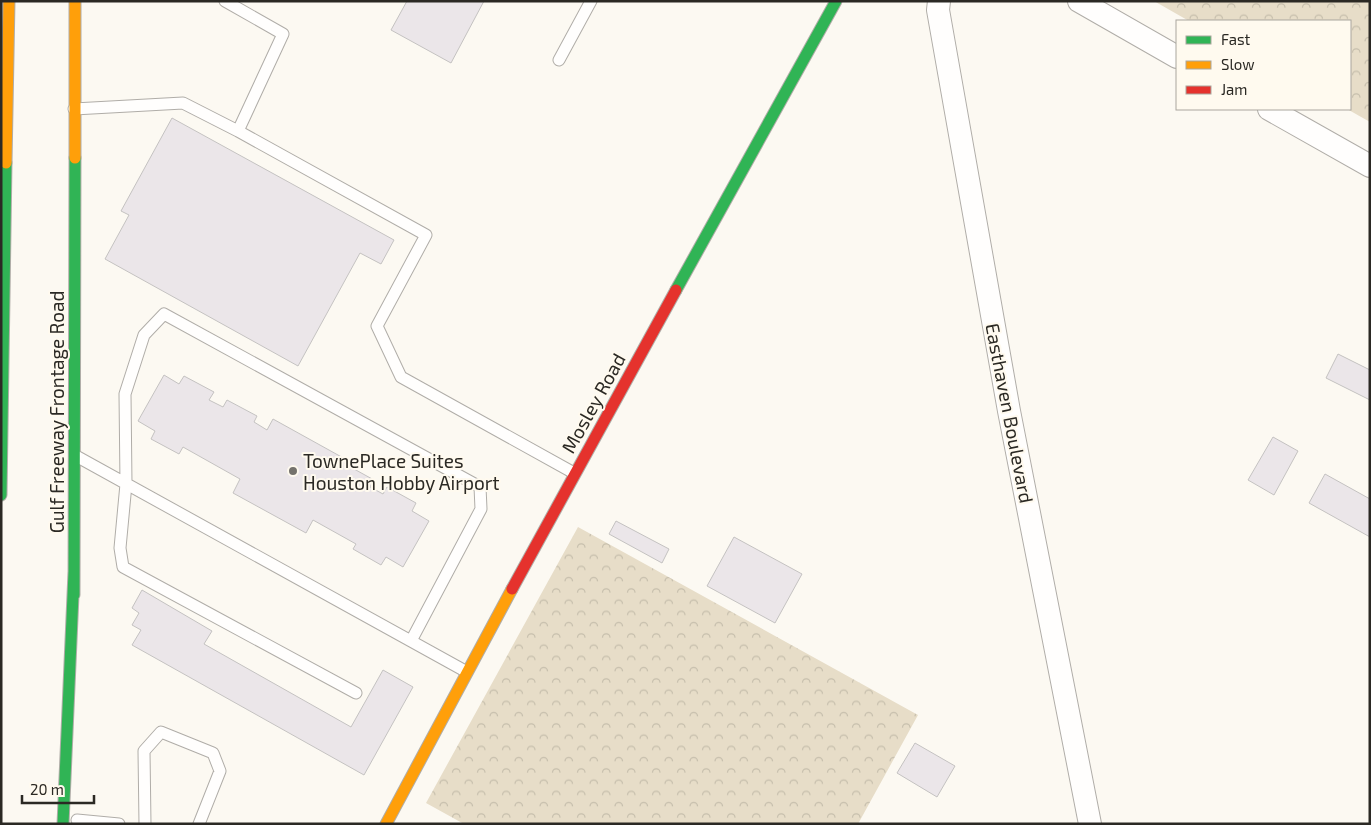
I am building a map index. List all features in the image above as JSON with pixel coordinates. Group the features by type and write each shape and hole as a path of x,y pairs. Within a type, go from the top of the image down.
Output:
{"main road":[{"path":"1,495 9,1"},
{"name":"Gulf Freeway Frontage Road","path":"75,1 74,572 76,780"},
{"name":"Mosley Road","path":"386,824 574,473 836,1"},
{"path":"63,824 74,572"}],"street":[{"name":"Easthaven Boulevard","path":"939,1 938,10 1008,411 1090,824"},
{"path":"1084,2 1176,56"},
{"path":"1271,110 1370,166"}],"lane":[{"path":"225,1 283,34 238,131"},
{"path":"559,60 591,1"},
{"path":"74,109 183,103 238,131 426,235 377,326 401,378 574,473"},
{"path":"356,693 123,567 120,548 126,484 125,394 144,335 164,314 480,487 481,509 411,641"},
{"path":"74,455 467,672"},
{"path":"145,824 144,751 162,732 213,752 220,771 199,824"},
{"path":"77,818 119,824"}],"green space":[{"path":"1154,1 1370,1 1370,122 1349,110 1351,110 1351,20 1187,20"},
{"path":"578,527 918,715 858,824 464,824 426,803"}],"building":[{"path":"407,1 484,1 451,63 391,30"},
{"path":"172,118 394,240 381,264 360,253 298,366 105,259 129,215 121,211"},
{"path":"1338,354 1370,370 1370,400 1326,378"},
{"name":"TownePlace Suites Houston Hobby Airport","path":"164,375 179,384 184,376 214,392 209,400 223,407 227,400 257,416 254,422 267,430 273,419 347,460 345,464 374,480 370,487 383,494 387,487 416,503 412,511 429,521 403,567 386,557 381,565 353,549 356,544 313,520 306,533 233,493 240,479 183,447 179,454 151,439 155,431 138,421"},
{"path":"1273,437 1298,451 1274,495 1248,480"},
{"path":"1325,474 1370,499 1370,537 1309,503"},
{"path":"616,521 669,549 662,563 609,534"},
{"path":"734,537 802,574 775,623 707,586"},
{"path":"142,590 212,631 204,644 351,727 383,670 413,687 364,775 132,645 141,630 132,625 139,613 132,608"},
{"path":"915,743 955,766 937,797 897,773"}],"traffic: fast":[{"path":"676,290 836,1"},
{"path":"74,595 75,158"},
{"path":"1,495 6,163"},
{"path":"63,824 74,572"}],"traffic: slow":[{"path":"6,163 9,1"},
{"path":"75,1 75,158"},
{"path":"386,824 512,589"}],"traffic: jam":[{"path":"512,589 676,290"}],"place":[{"name":"TownePlace Suites Houston Hobby Airport","path":"293,471"}]}
